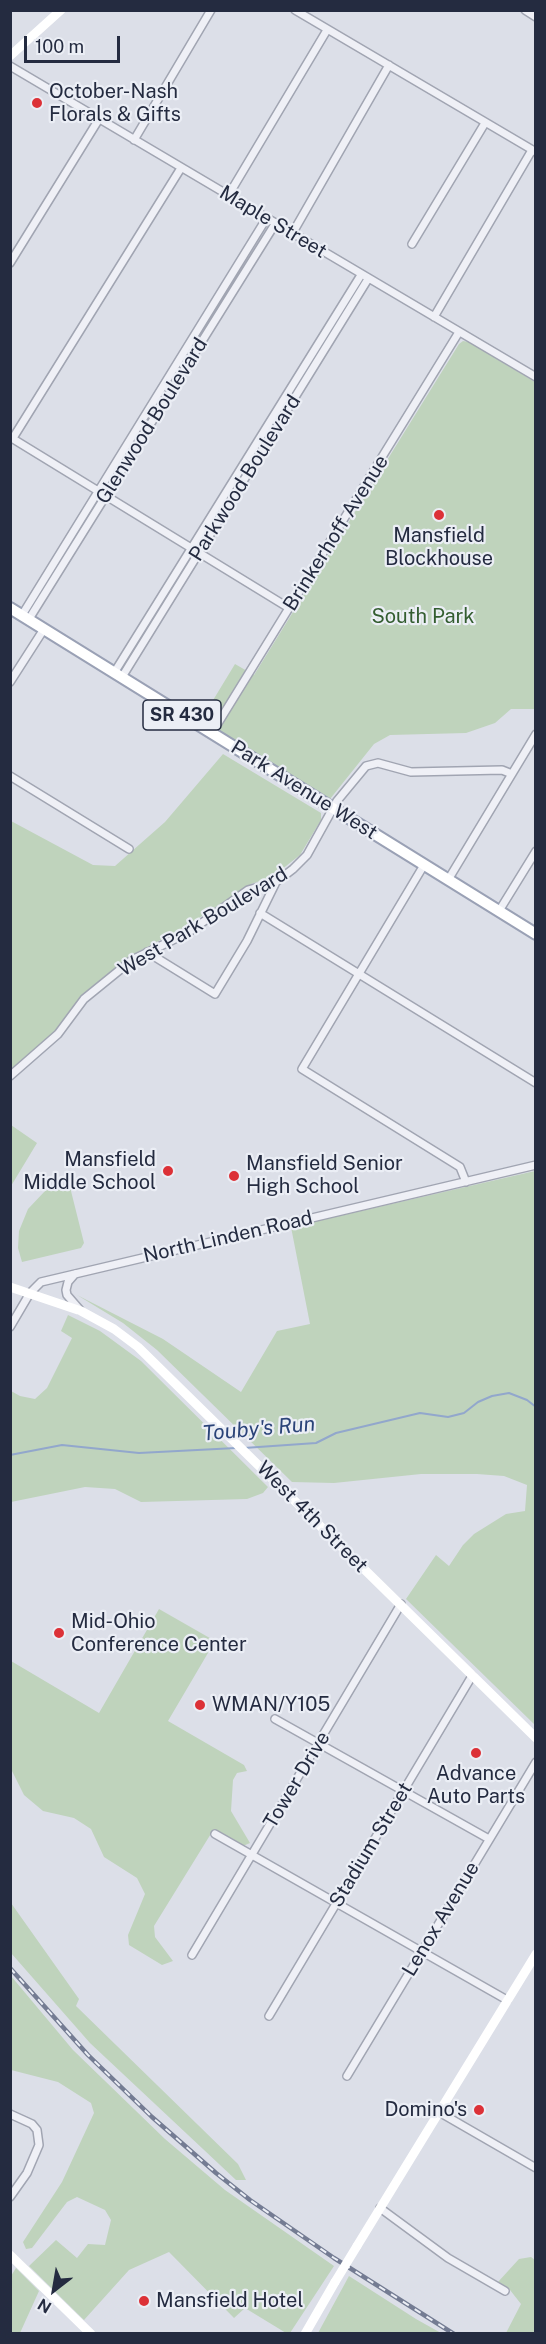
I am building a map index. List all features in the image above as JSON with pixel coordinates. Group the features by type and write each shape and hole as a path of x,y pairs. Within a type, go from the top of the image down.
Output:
{"main road":[{"path":"10,56 61,10"},
{"name":"Park Avenue West","path":"10,608 536,934"},
{"name":"West 4th Street","path":"10,1287 81,1311 114,1329 138,1347 536,1738"},
{"path":"305,2334 334,2282 536,1954"},
{"path":"10,2255 90,2334"}],"street":[{"path":"134,140 211,10"},
{"path":"295,10 534,151 434,317"},
{"path":"525,10 536,17"},
{"path":"228,196 327,30"},
{"path":"292,234 388,65"},
{"name":"Maple Street","path":"10,66 368,279 534,374"},
{"path":"10,262 99,119"},
{"path":"412,244 485,123"},
{"path":"181,168 12,438 289,608"},
{"name":"Glenwood Boulevard","path":"25,617 98,490 266,219"},
{"name":"Glenwood Boulevard","path":"25,617 106,495 275,224"},
{"path":"195,551 361,274"},
{"name":"Parkwood Boulevard","path":"118,675 368,279"},
{"name":"Brinkerhoff Avenue","path":"212,733 459,332"},
{"path":"10,682 44,629"},
{"path":"448,880 536,734"},
{"name":"West Park Boulevard","path":"10,1076 58,1035 90,993 132,960 197,928 252,889 276,882 287,875 307,855 337,801 360,770 372,763 411,772 502,770 512,774"},
{"path":"10,776 129,849"},
{"path":"499,911 536,850"},
{"path":"424,865 302,1069 460,1167 466,1182"},
{"path":"147,952 215,994 247,941 276,882"},
{"path":"252,889 264,896 262,910"},
{"path":"262,910 359,974 536,1083"},
{"name":"North Linden Road","path":"30,1293 41,1282 536,1165"},
{"path":"75,1274 68,1282 66,1290 67,1295 81,1311"},
{"path":"10,1327 30,1293"},
{"name":"Tower Drive","path":"192,1955 401,1604"},
{"name":"Stadium Street","path":"269,2016 472,1676"},
{"path":"275,1719 320,1742 489,1839"},
{"name":"Lenox Avenue","path":"347,2076 536,1762"},
{"path":"215,1834 507,2000"},
{"path":"439,2112 536,2168"},
{"path":"10,2114 32,2124 37,2130 39,2145 27,2173 10,2197"},
{"path":"380,2208 448,2258 505,2291"}],"green space":[{"name":"South Park","path":"463,341 469,342 535,382 535,709 511,709 495,723 466,733 390,735 374,744 330,799 201,720 235,664 254,675"},
{"path":"223,754 321,813 321,820 300,855 272,877 251,884 185,927 130,956 83,994 55,1032 11,1070 11,821 93,865 115,866 165,822"},
{"path":"11,1125 37,1143 11,1186"},
{"path":"536,1171 535,1725 406,1599 436,1555 449,1566 463,1545 474,1534 506,1514 525,1511 527,1485 504,1476 477,1474 421,1474 334,1483 292,1482 157,1350 123,1323 77,1295 163,1339 241,1392 277,1331 310,1324 291,1227"},
{"path":"69,1183 84,1243 81,1248 22,1262 18,1248 19,1231 28,1209 45,1191"},
{"path":"68,1315 100,1331 141,1361 268,1487 263,1493 247,1499 141,1502 115,1489 85,1487 11,1502 11,1391 20,1396 35,1399 47,1388 72,1338 61,1331"},
{"path":"159,1609 215,1641 168,1721 244,1765 247,1771 237,1773 233,1780 231,1811 250,1843 243,1846 215,1830 212,1832 154,1926 155,1937 173,1961 162,1965 129,1945 128,1935 145,1894 137,1878 104,1857 91,1829 74,1818 43,1811 24,1795 11,1769 11,1661 99,1713"},
{"path":"11,1903 79,1999 76,2006 238,2164 246,2180 236,2180 90,2043 11,1953"},
{"path":"11,1976 73,2050 165,2139 225,2190 334,2266 290,2333 286,2333 245,2308 234,2318 169,2252 129,2270 84,2320 29,2266 56,2240 77,2258 88,2244 105,2245 111,2220 105,2210 77,2197 67,2202 32,2248 26,2249 23,2242 62,2182 94,2113 91,2103 58,2082 11,2070"},
{"path":"531,2257 535,2260 535,2333 506,2333 521,2304 510,2290 498,2282 519,2259"},
{"path":"16,2268 39,2291 20,2333 11,2333 11,2276"},
{"path":"349,2276 416,2319 441,2333 318,2333"}],"waterway":[{"name":"Touby's Run","path":"244,1448 316,1443 336,1433 420,1413 448,1417 464,1413 478,1402 492,1396 509,1393 527,1400 536,1407"},
{"name":"Touby's Run","path":"10,1455 62,1445 139,1453 236,1448"}],"railway":[{"path":"10,1968 88,2055 152,2117 216,2173 250,2200 334,2258 454,2334"}],"place":[{"name":"October-Nash Florals & Gifts","path":"37,103"},
{"name":"Mansfield Blockhouse","path":"439,515"},
{"name":"Mansfield Middle School","path":"168,1171"},
{"name":"Mansfield Senior High School","path":"234,1176"},
{"name":"Mid-Ohio Conference Center","path":"59,1633"},
{"name":"WMAN/Y105","path":"200,1705"},
{"name":"Advance Auto Parts","path":"476,1753"},
{"name":"Domino's","path":"479,2110"},
{"name":"Mansfield Hotel","path":"144,2301"}]}
